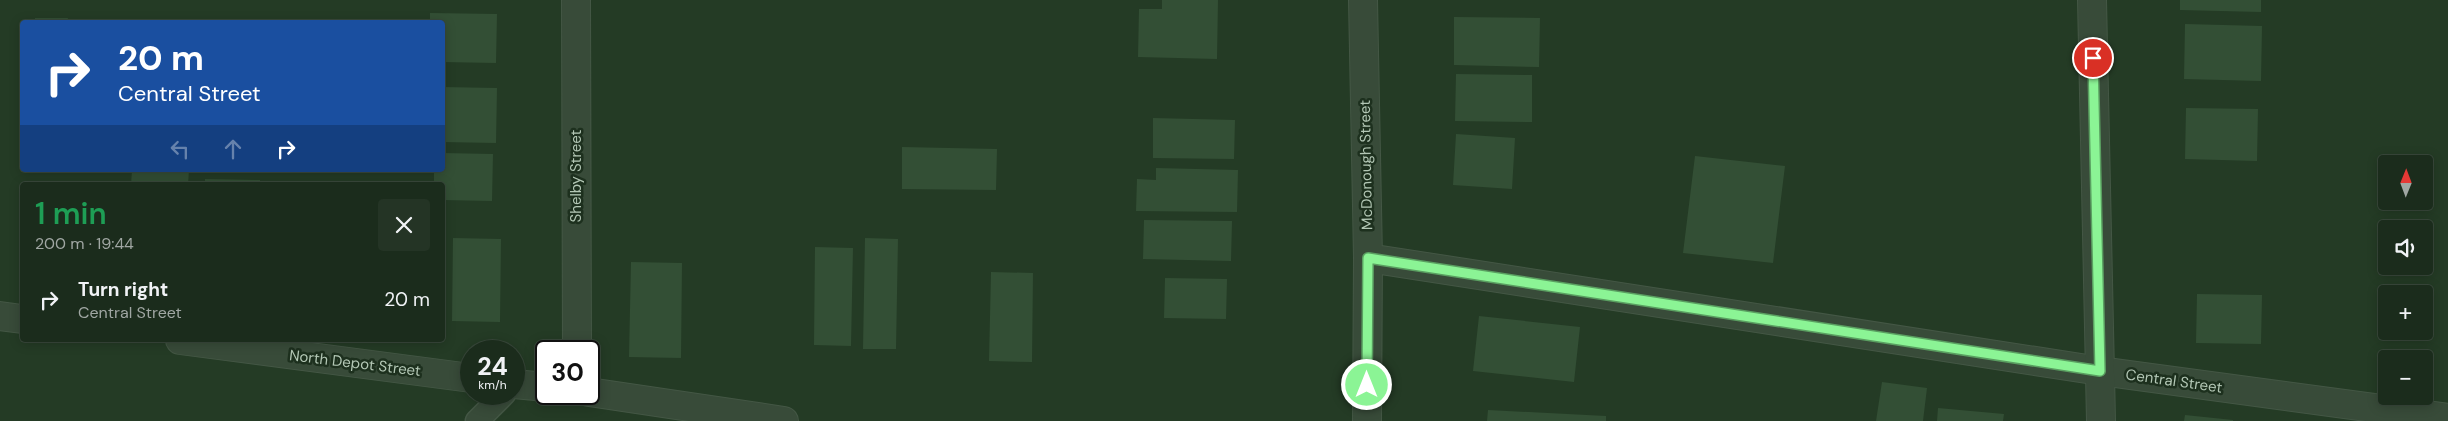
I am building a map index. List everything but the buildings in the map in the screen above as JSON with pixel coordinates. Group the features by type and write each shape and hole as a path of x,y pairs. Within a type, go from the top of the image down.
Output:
{"street":[{"name":"Shelby Street","path":"576,0 577,340"},
{"name":"McDonough Street","path":"1363,0 1368,258 1367,421"},
{"path":"2092,0 2101,421"},
{"name":"Central Street","path":"1368,258 2100,371 2448,418"},
{"path":"0,316 20,319"},
{"name":"North Depot Street","path":"195,342 460,377"},
{"path":"600,394 784,421"}],"lane":[{"path":"477,421 493,405"}],"route":[{"path":"1367,385 1368,258 2100,371 2093,58"}]}
